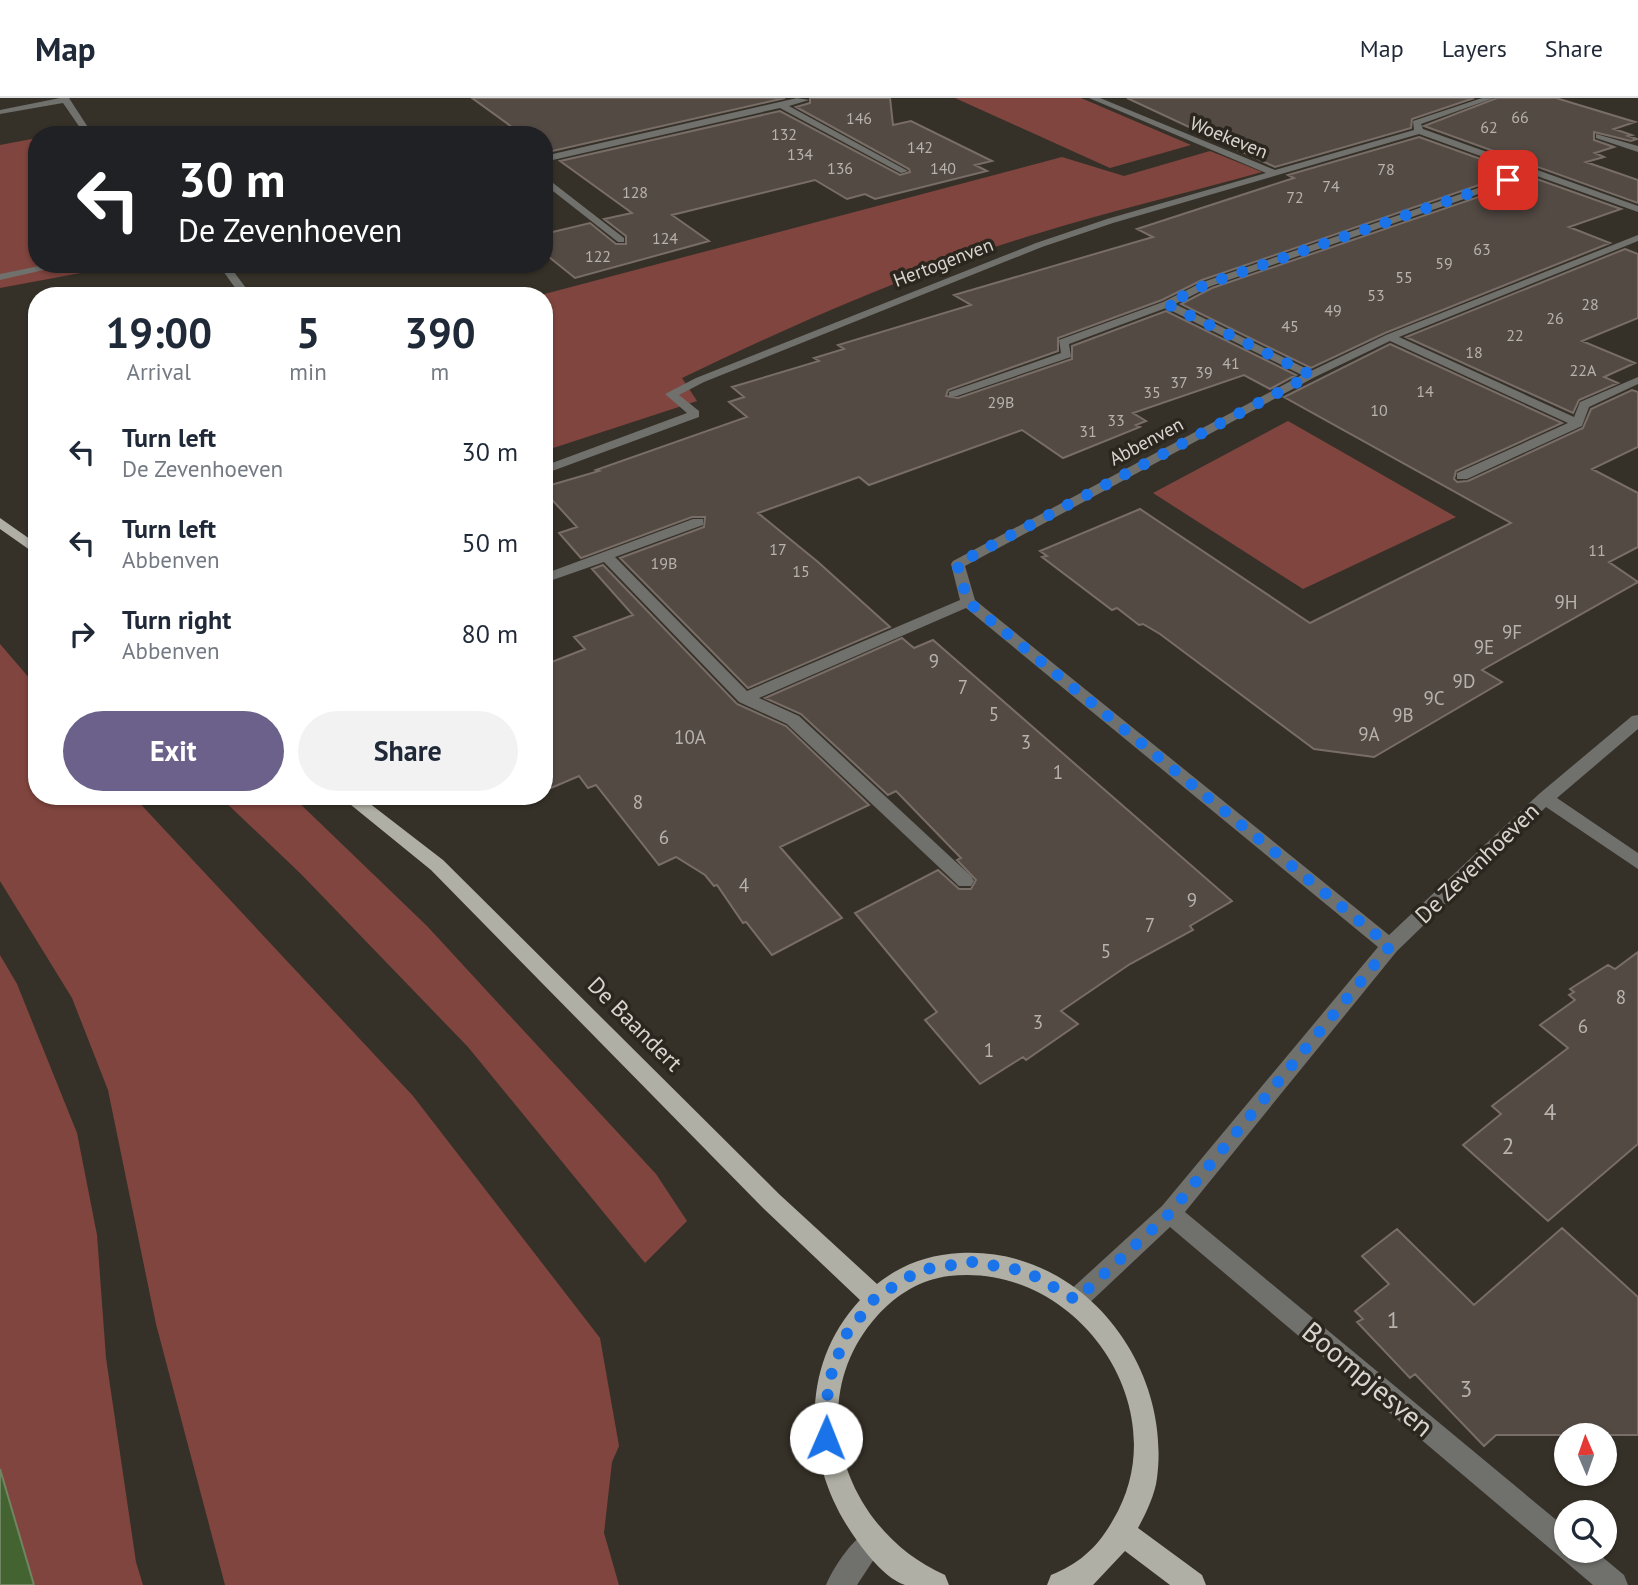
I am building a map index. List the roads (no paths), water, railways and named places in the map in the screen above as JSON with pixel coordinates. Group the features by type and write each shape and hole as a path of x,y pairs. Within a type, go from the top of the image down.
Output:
{"main road":[{"path":"0,522 28,544"},
{"name":"De Baandert","path":"360,805 437,865 771,1201 875,1298"},
{"path":"935,1585 919,1579 873,1541 841,1492 826,1438 828,1384 845,1336 875,1298 920,1270 972,1262 1026,1271 1076,1300 1111,1336 1135,1381 1146,1433 1143,1485 1123,1533 1085,1574 1061,1585"},
{"path":"1123,1533 1192,1585"}],"street":[{"path":"553,157 805,100 801,98"},
{"name":"Woekeven","path":"1093,98 1275,173"},
{"path":"1490,98 1428,117 1416,123 1419,131 1638,209"},
{"path":"0,112 65,99 83,126"},
{"path":"781,105 904,171"},
{"name":"Hertogenven","path":"553,467 695,414 671,394 700,380 1039,245 1419,131"},
{"path":"1599,135 1638,149"},
{"path":"953,394 1067,355 1063,342 1167,304 1207,284 1533,172"},
{"path":"553,186 621,240"},
{"path":"1627,206 1638,202"},
{"name":"Abbenven","path":"968,602 957,564 1311,375 1390,337 1638,238"},
{"path":"0,277 28,271"},
{"path":"1167,304 1311,375"},
{"path":"1390,337 1578,423"},
{"path":"1462,476 1578,423 1584,405 1638,380"},
{"path":"553,576 698,522"},
{"path":"606,556 745,698 793,720 965,881"},
{"path":"745,698 968,602 1390,946"},
{"name":"De Zevenhoeven","path":"1076,1300 1170,1213 1390,946 1545,798 1638,720"},
{"path":"1545,798 1638,862"},
{"name":"Boompjesven","path":"1170,1213 1554,1535"},
{"path":"840,1585 873,1541"},
{"path":"1588,1563 1614,1585"}]}
